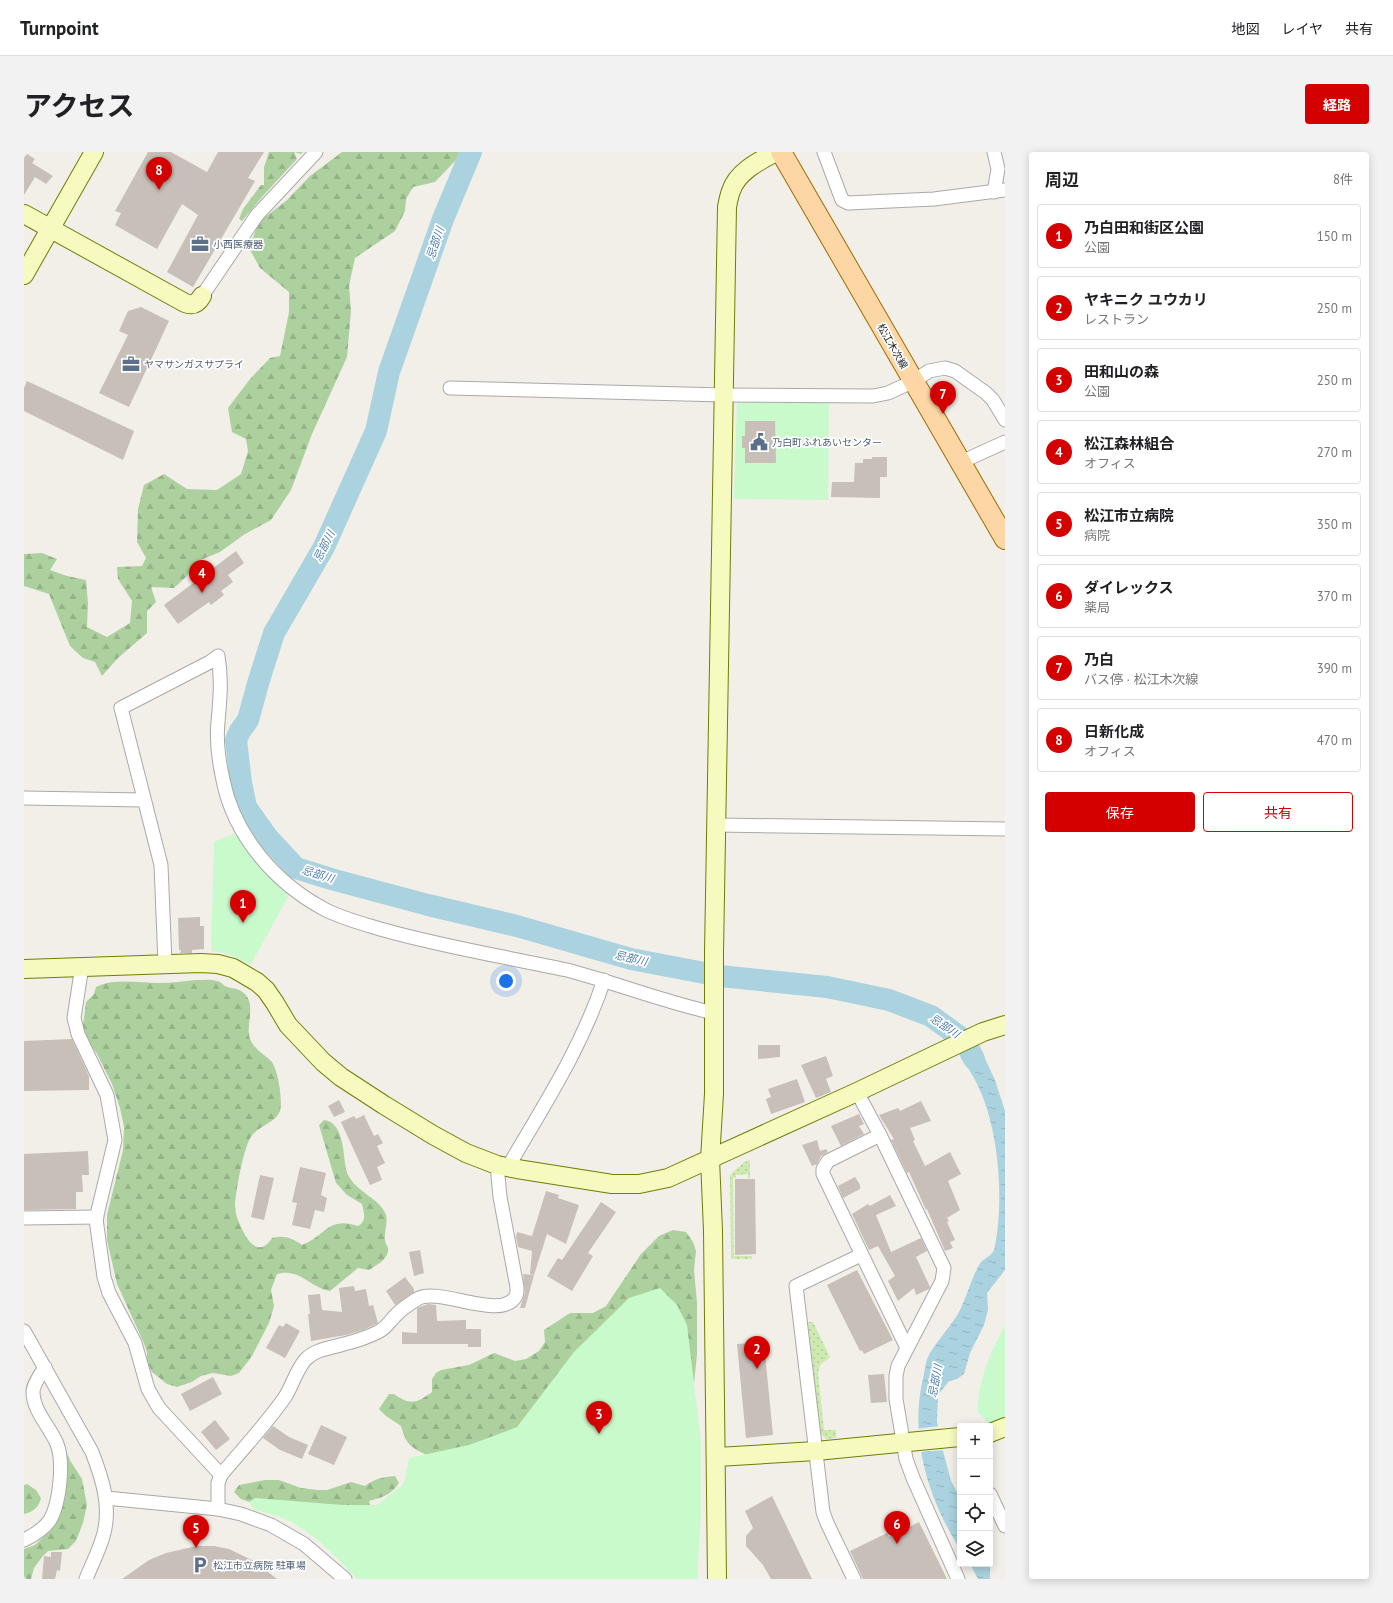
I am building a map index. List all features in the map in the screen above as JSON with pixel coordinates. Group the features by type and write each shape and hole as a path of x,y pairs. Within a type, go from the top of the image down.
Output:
{"main road":[{"name":"松江木次線","path":"781,152 1005,539"}],"street":[{"path":"24,274 94,152"},
{"path":"24,214 188,305 195,303 202,296 257,215 316,152"},
{"path":"718,1579 713,1231 710,1159 714,1094 714,952 727,207 731,190 738,178 750,167 776,152"},
{"path":"824,152 842,200 848,203 934,199 999,191 998,169 994,152"},
{"path":"450,388 873,396 888,393 914,381 929,371 945,368 955,372 999,399 1005,420"},
{"path":"961,462 1005,442"},
{"path":"165,963 161,869 121,708 210,662 218,656 221,673 218,724 219,757 223,780 230,804 238,824 252,845 279,877 302,896 324,909 340,916 412,938 567,970 693,1008 714,1011"},
{"path":"24,798 144,800"},
{"path":"717,825 1005,829"},
{"path":"24,969 165,963 218,964 233,968 246,974 266,990 288,1025 323,1062 341,1077 433,1135 466,1153 503,1166 612,1184 639,1184 668,1178 858,1092 983,1032 1005,1025"},
{"path":"82,966 74,1018 78,1034 107,1095 115,1140 97,1217 104,1277 109,1293 135,1343 148,1389 159,1408 221,1475"},
{"path":"218,1509 218,1483 221,1475 284,1399 305,1360 312,1354 379,1332 388,1326 397,1313 423,1296 431,1295 473,1304 498,1305 511,1302 516,1296 517,1287 500,1197 503,1166 575,1051 590,1020 604,980"},
{"path":"858,1092 944,1268 942,1281 898,1366 896,1376 896,1399 907,1441 906,1459 912,1478 958,1579"},
{"path":"880,1135 828,1161 823,1169 825,1180 907,1348"},
{"path":"24,1218 97,1217"},
{"path":"854,1579 823,1512 796,1286 861,1255"},
{"path":"24,1331 92,1452 100,1472 106,1498 104,1533 86,1579"},
{"path":"24,1540 38,1533 50,1520 55,1505 61,1476 61,1459 57,1445 34,1402 32,1390 45,1367"},
{"path":"993,1432 1005,1427"},
{"path":"717,1457 816,1451 957,1437"},
{"path":"990,1495 1005,1526"},
{"path":"106,1498 218,1509 241,1514 271,1525 304,1544 345,1579"}],"green space":[{"path":"269,152 294,152 297,159 242,221 239,219 243,209 261,185 264,185 264,167"},
{"path":"342,152 459,152 459,157 435,182 413,187 406,199 405,211 395,231 355,258 349,286 351,311 347,357 312,434 291,490 271,520 245,534 220,552 198,561 186,577 174,588 151,587 156,602 147,611 147,633 118,658 102,676 95,662 83,658 70,646 49,594 24,586 24,554 42,553 57,559 50,570 67,576 86,580 88,603 87,627 107,637 130,623 132,601 118,579 117,567 142,566 146,558 137,542 138,509 144,485 164,474 187,489 217,490 241,474 248,451 246,439 232,432 228,408 250,379 270,358 280,356 289,312 289,292 260,268 249,248 259,222 287,200 310,176"},
{"path":"737,400 829,401 828,500 734,499"},
{"path":"236,833 248,853 262,871 289,895 251,964 228,954 211,951 214,842"},
{"path":"196,980 218,981 225,986 242,991 248,998 250,1003 250,1039 257,1049 274,1065 279,1085 281,1100 280,1111 275,1118 253,1134 247,1147 241,1168 235,1208 239,1223 247,1238 257,1247 264,1246 272,1238 280,1237 291,1239 302,1245 317,1237 333,1225 340,1223 358,1226 363,1222 364,1216 362,1204 347,1195 336,1183 319,1125 324,1120 331,1122 339,1132 349,1177 359,1188 378,1203 386,1215 387,1221 385,1240 388,1250 383,1260 377,1265 369,1270 358,1268 330,1291 322,1289 299,1276 285,1273 277,1274 271,1290 274,1306 269,1323 252,1356 239,1373 231,1376 213,1373 201,1376 192,1382 177,1387 167,1384 152,1372 147,1362 147,1352 143,1341 117,1284 107,1240 107,1215 123,1150 124,1127 120,1108 112,1084 97,1054 87,1039 83,1025 86,1002 94,994 96,987 103,984 119,982 164,983"},
{"path":"750,1160 750,1178 748,1178 748,1174 736,1175 736,1178 733,1178 734,1256 752,1256 752,1259 731,1259 730,1175 744,1162"},
{"path":"673,1230 686,1232 693,1242 696,1251 694,1270 697,1302 697,1355 694,1383 527,1579 505,1579 322,1528 241,1499 234,1492 239,1485 265,1480 279,1480 301,1488 327,1490 351,1482 365,1486 379,1479 395,1476 399,1483 390,1493 383,1497 369,1501 374,1522 427,1455 416,1450 407,1441 401,1426 386,1416 379,1409 389,1394 394,1394 409,1402 418,1401 432,1392 432,1379 436,1373 441,1370 469,1365 494,1353 515,1361 526,1359 539,1351 545,1342 544,1330 570,1313 593,1313 606,1306 641,1254 659,1236"},
{"path":"660,1288 677,1305 687,1325 701,1442 701,1512 697,1579 357,1579 325,1546 307,1532 283,1518 254,1510 249,1502 255,1498 343,1505 377,1505 404,1484 409,1458 469,1445 517,1427 574,1352 629,1298"},
{"path":"808,1322 813,1322 830,1357 820,1365 818,1373 824,1430 836,1430 836,1438 826,1439 820,1433"},
{"path":"1005,1326 1005,1419 993,1423 987,1423 978,1412 980,1389 994,1346"},
{"path":"58,1433 71,1462 82,1479 87,1505 83,1523 76,1541 68,1549 48,1551 34,1568 31,1579 24,1579 24,1549 35,1545 54,1527 58,1515"},
{"path":"27,1484 36,1490 41,1498 35,1509 24,1514 24,1485"}],"water":[{"path":"968,1029 981,1050 995,1080 1005,1111 1005,1270 987,1293 988,1310 984,1325 970,1353 964,1374 957,1379 949,1381 938,1395 937,1421 941,1443 951,1481 957,1492 957,1544 939,1511 925,1469 921,1448 919,1405 927,1359 959,1312 979,1265 994,1250 999,1209 999,1187 998,1164 994,1140 990,1118 983,1098 969,1069 947,1040"},
{"path":"972,1567 990,1567 990,1579 978,1579"}],"pier":[{"path":"971,1030 981,1047 959,1058 947,1043"},
{"path":"940,1426 945,1450 919,1452 916,1429"}],"building":[{"path":"148,152 171,152 207,172 218,152 264,152 248,178 255,181 193,287 167,272 198,215 182,204 157,249 115,225 121,213 115,211"},
{"path":"27,154 35,159 32,163 53,176 46,184 35,177 24,195 24,158"},
{"name":"ヤマサンガスサプライ","path":"141,307 169,321 129,407 99,393 128,335 119,331 128,311"},
{"path":"27,381 134,431 123,460 24,411 24,388"},
{"name":"乃白町ふれあいセンター","path":"745,421 775,421 776,463 745,463 745,448 742,448 742,436 745,436"},
{"path":"872,457 887,457 887,477 880,477 880,498 831,497 832,482 854,482 855,463 863,463 863,459 872,459"},
{"path":"236,551 244,563 228,575 233,582 221,591 224,595 211,605 209,602 178,624 164,605"},
{"path":"200,917 200,926 204,926 204,949 192,950 192,953 180,953 178,918"},
{"path":"72,1039 89,1076 89,1090 24,1091 24,1041"},
{"path":"758,1045 780,1045 780,1057 758,1059"},
{"path":"826,1056 833,1076 826,1079 831,1092 816,1098 801,1065"},
{"path":"797,1079 805,1102 771,1114 766,1099 771,1097 768,1089"},
{"path":"339,1100 345,1112 334,1117 328,1106"},
{"path":"921,1101 931,1121 910,1128 915,1140 913,1141 925,1166 950,1152 961,1174 948,1181 960,1210 947,1218 949,1221 947,1222 955,1240 950,1242 953,1248 945,1251 909,1172 907,1173 891,1140 894,1139 879,1115 898,1108 900,1111"},
{"path":"859,1114 864,1124 859,1126 864,1134 841,1146 831,1126"},
{"path":"364,1115 374,1136 378,1134 383,1143 377,1146 385,1163 377,1167 382,1180 370,1185 341,1122 354,1116 356,1119"},
{"path":"817,1140 820,1151 826,1149 828,1152 821,1156 817,1164 812,1166 802,1145"},
{"path":"88,1151 89,1175 82,1175 83,1192 76,1192 76,1209 24,1210 24,1154"},
{"path":"300,1167 326,1173 321,1195 327,1198 324,1212 315,1210 310,1229 292,1225 297,1203 292,1202"},
{"path":"260,1175 274,1178 264,1220 251,1217"},
{"path":"855,1177 860,1185 860,1189 843,1198 838,1186"},
{"path":"735,1179 755,1179 756,1254 735,1255"},
{"path":"546,1191 559,1195 558,1198 579,1205 566,1244 547,1234 534,1275 530,1274 532,1251 518,1247 516,1237 517,1232 532,1236"},
{"path":"890,1195 896,1206 876,1215 891,1252 921,1238 927,1251 916,1257 930,1287 929,1289 916,1295 914,1288 898,1301 888,1281 895,1276 878,1246 869,1250 852,1214 868,1204 870,1206"},
{"path":"601,1202 616,1212 588,1253 593,1256 572,1291 547,1276 558,1258 562,1260"},
{"path":"420,1250 424,1273 414,1276 409,1252"},
{"path":"857,1270 893,1340 864,1354 862,1350 860,1351 827,1285"},
{"path":"523,1274 534,1275 525,1308 520,1308 525,1293"},
{"path":"405,1277 414,1289 414,1292 395,1305 386,1291"},
{"path":"354,1286 355,1291 366,1289 369,1306 373,1305 378,1323 363,1330 346,1335 311,1341 308,1314 310,1314 308,1295 320,1294 322,1310 342,1312 339,1288"},
{"path":"428,1304 436,1305 437,1321 466,1320 466,1329 481,1329 481,1347 468,1347 468,1344 402,1344 402,1332 417,1333 417,1308"},
{"path":"286,1323 300,1331 285,1358 266,1348 279,1325 283,1327"},
{"path":"761,1342 762,1354 765,1354 773,1435 746,1438 737,1344"},
{"path":"884,1374 887,1402 871,1403 868,1375"},
{"path":"213,1377 222,1394 190,1411 181,1394"},
{"path":"215,1420 230,1439 216,1450 201,1432"},
{"path":"321,1425 347,1437 334,1465 308,1454"},
{"path":"273,1426 289,1437 308,1445 302,1459 280,1450 263,1438"},
{"path":"772,1496 812,1579 771,1579 763,1565 746,1546 746,1536 753,1528 745,1511"},
{"path":"919,1522 947,1579 863,1579 850,1551 887,1533 889,1537"},
{"name":"松江市立病院 駐車場","path":"197,1546 214,1546 229,1549 254,1561 277,1579 122,1579 149,1560 166,1553"},
{"path":"51,1552 62,1552 60,1571 57,1570 55,1579 42,1579 44,1556 51,1557"}],"waterway":[{"name":"忌部川","path":"471,152 443,219 389,372 376,431 324,547 274,633 248,720 240,731 236,740 241,783 246,807 268,838 296,868 428,905 517,926 631,959 720,976 827,987 889,1000 931,1016 964,1040 974,1059"}],"place":[{"name":"日新化成","path":"159,190"},
{"name":"小西医療器","path":"200,244"},
{"name":"ヤマサンガスサプライ","path":"131,364"},
{"name":"乃白","path":"943,414"},
{"name":"乃白町ふれあいセンター","path":"759,442"},
{"name":"松江森林組合","path":"202,593"},
{"name":"乃白田和街区公園","path":"243,923"},
{"name":"ヤキニク ユウカリ","path":"757,1369"},
{"name":"田和山の森","path":"599,1434"},
{"name":"ダイレックス","path":"897,1544"},
{"name":"松江市立病院","path":"196,1548"},
{"name":"松江市立病院 駐車場","path":"200,1565"}]}
